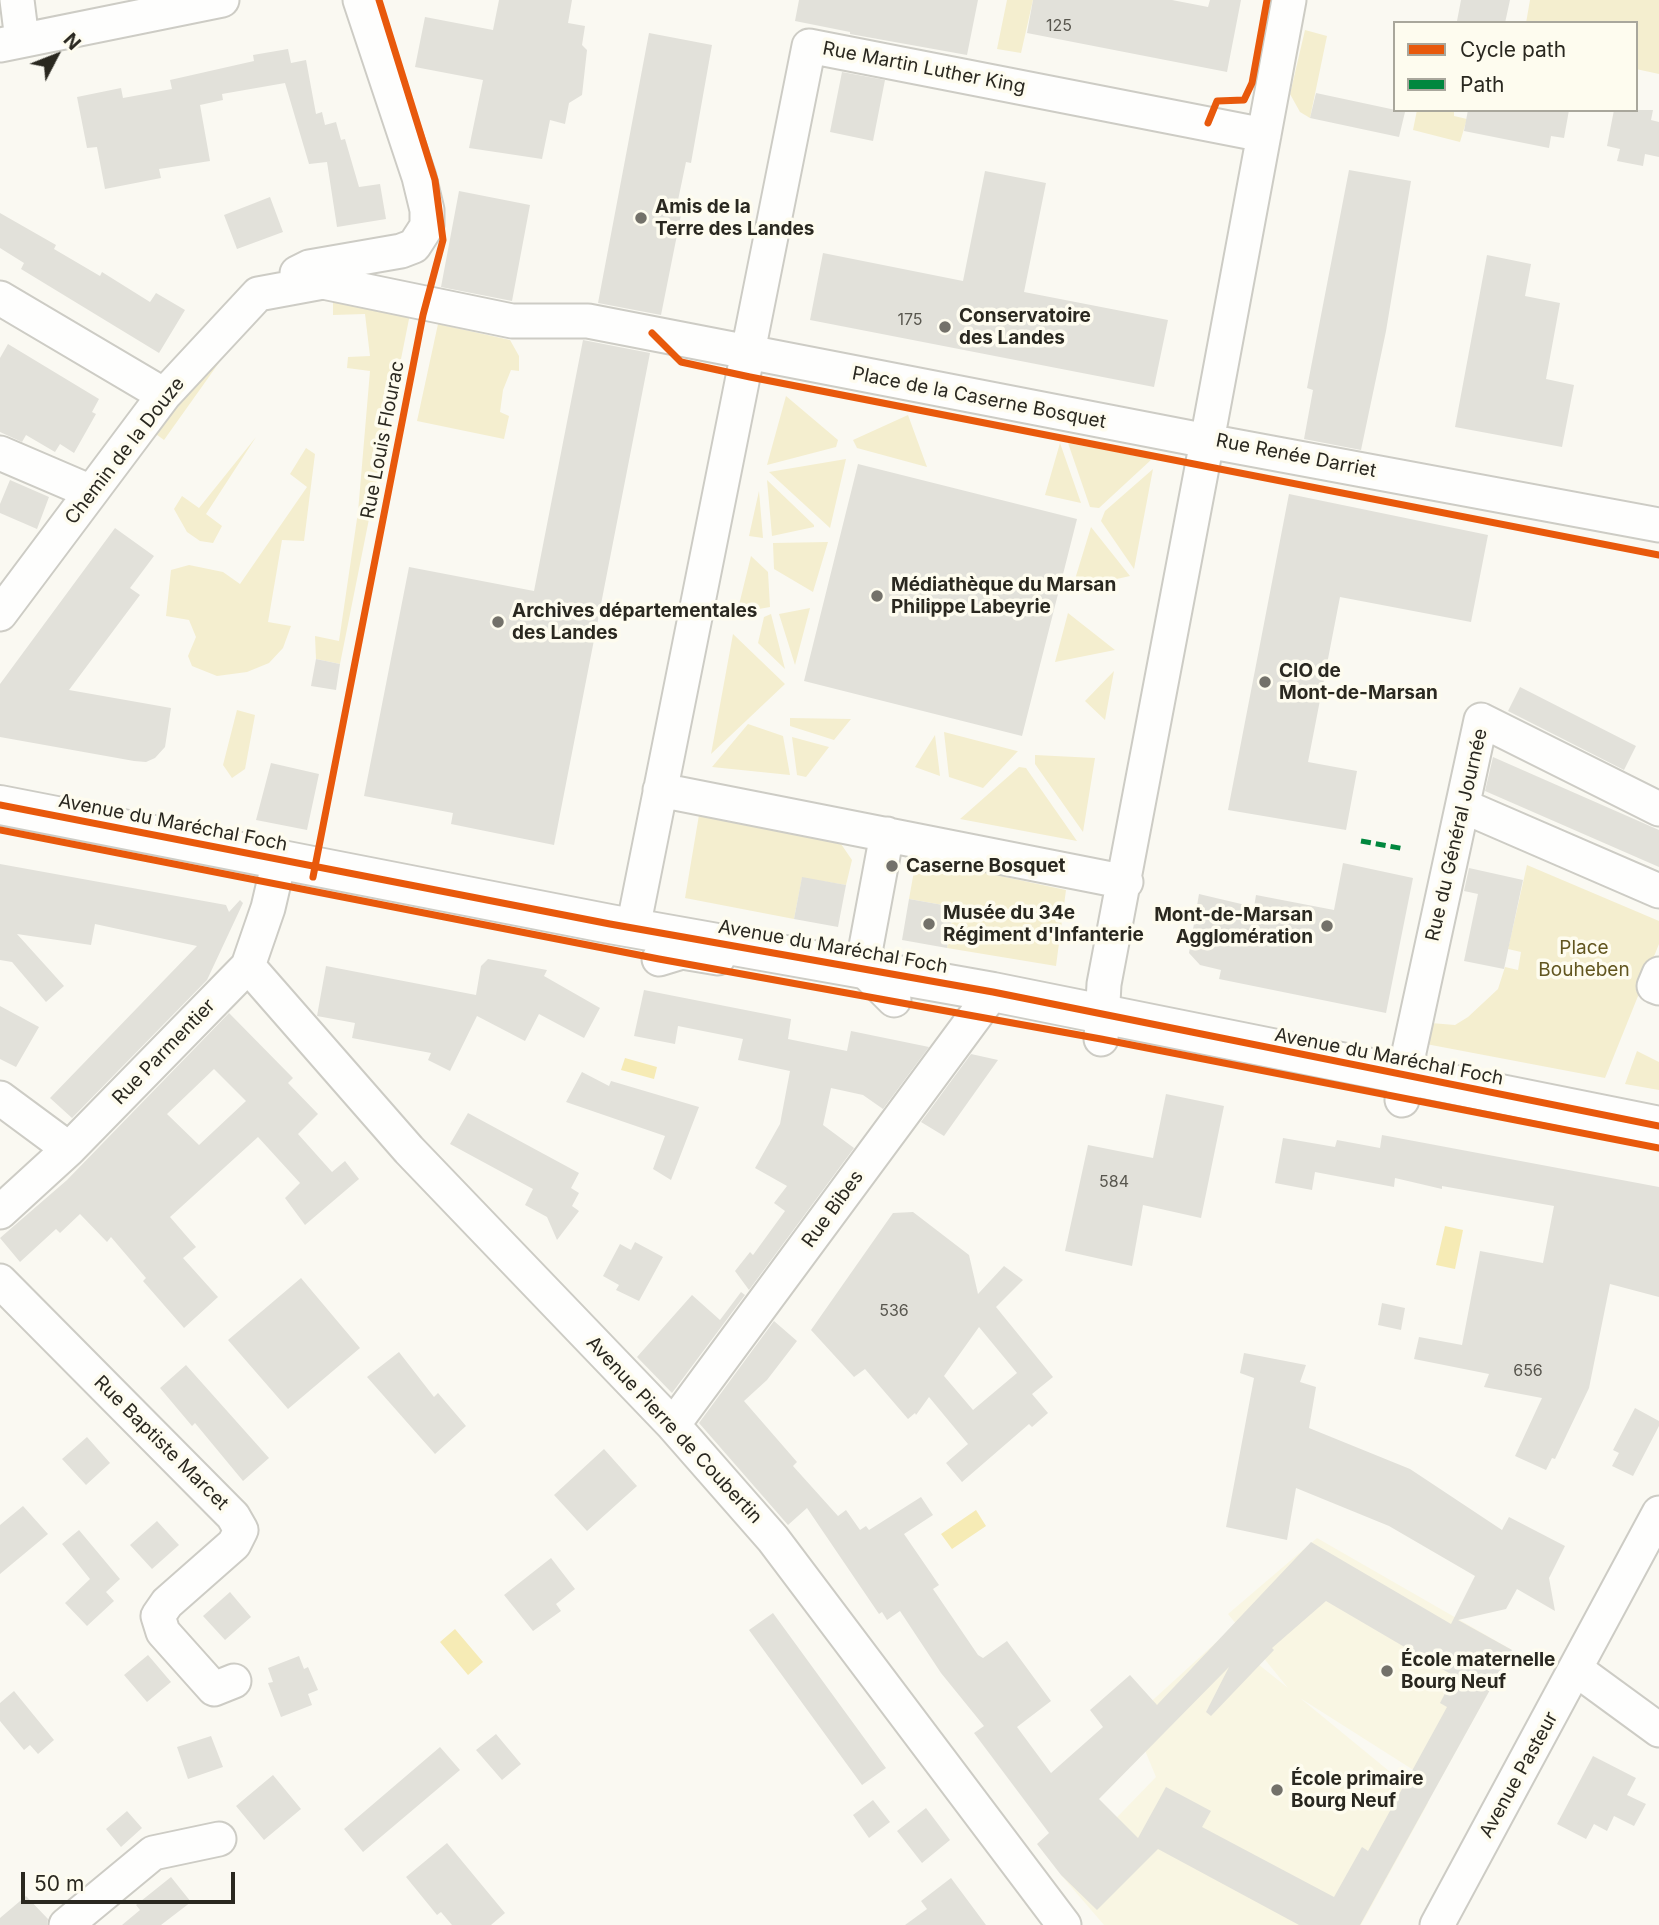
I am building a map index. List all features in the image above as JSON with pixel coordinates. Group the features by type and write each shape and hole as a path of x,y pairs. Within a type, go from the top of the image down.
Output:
{"main road":[{"name":"Avenue du Maréchal Foch","path":"0,805 276,872 659,959 894,1000 984,1004"},
{"name":"Avenue du Maréchal Foch","path":"0,830 632,928 862,968 984,1004 1405,1089 1659,1148"},
{"name":"Avenue du Maréchal Foch","path":"1405,1089 1659,1126"}],"street":[{"path":"18,0 11,42 222,0"},
{"name":"Chemin de la Douze","path":"0,614 164,396 258,294 309,267 401,251 414,246 421,238 427,226 427,210 360,0"},
{"name":"Rue Renée Darriet","path":"1289,0 1208,440 1659,525"},
{"name":"Rue Martin Luther King","path":"746,354 809,46 1264,135"},
{"name":"Place de la Caserne Bosquet","path":"258,294 323,282 426,301 512,321 589,321 746,354 1208,440"},
{"path":"0,298 164,396"},
{"path":"632,928 746,354"},
{"path":"1103,1027 1104,984 1126,882 1208,440"},
{"path":"0,453 91,492"},
{"name":"Rue du Général Journée","path":"1405,1089 1409,1052 1481,720 1659,809"},
{"path":"660,790 1126,882"},
{"path":"1461,815 1659,891"},
{"path":"659,959 682,952 837,978 862,968 887,834"},
{"name":"Rue Parmentier","path":"0,1212 69,1149 248,966 276,872"},
{"name":"Avenue Pierre de Coubertin","path":"248,966 409,1150 673,1425 773,1539 1054,1921"},
{"name":"Avenue du Maréchal Foch","path":"862,968 894,1000"},
{"path":"1659,974 1654,986 1659,988"},
{"name":"Rue Bibes","path":"673,1425 984,1004"},
{"path":"0,1098 69,1149"},
{"name":"Rue Baptiste Marcet","path":"0,1281 233,1516 241,1530 234,1544 167,1603 158,1616 163,1632 214,1689 234,1681"},
{"name":"Avenue Pasteur","path":"1437,1925 1577,1670 1659,1513"},
{"path":"1577,1670 1659,1730"},
{"path":"66,1925 153,1853 219,1839"}],"shaded area":[{"path":"625,1058 657,1067 654,1079 621,1070"},
{"path":"1445,1226 1463,1230 1455,1269 1436,1265"},
{"path":"976,1510 986,1526 952,1549 941,1534"},
{"name":"École primaire Bourg Neuf","path":"1317,1538 1512,1650 1437,1785 1300,1698 1428,1803 1361,1925 1104,1925 1061,1875 1156,1777 1132,1719 1223,1636 1288,1688 1228,1614"},
{"path":"455,1629 483,1662 468,1675 440,1642"}],"green space":[{"path":"1007,0 1033,0 1021,53 997,49"},
{"path":"1530,0 1659,0 1659,74 1638,69 1638,21 1526,21"},
{"path":"1305,30 1327,36 1310,118 1300,112 1290,94"},
{"path":"1417,112 1454,112 1454,116 1467,119 1460,142 1413,130"},
{"path":"316,288 411,309 340,664 316,659 315,636 339,641 358,512 370,371 347,368 348,357 370,356 365,314 333,315 333,297 309,295 286,300 263,312 238,336 164,440 153,432 233,328 260,306 287,294"},
{"path":"438,324 510,340 519,356 519,371 511,370 503,390 500,412 509,416 504,439 417,421"},
{"path":"786,396 838,440 836,447 767,465"},
{"path":"908,415 927,467 857,448 853,440"},
{"path":"256,437 206,514 222,526 213,543 200,541 187,532 174,509 182,496 199,508"},
{"path":"1060,443 1081,503 1045,495"},
{"path":"1068,443 1152,459 1099,508 1090,507"},
{"path":"306,448 315,454 304,541 282,540 268,622 291,626 283,648 269,663 247,672 217,676 192,666 188,656 196,637 189,620 166,616 171,570 189,565 223,572 240,584 307,487 290,474"},
{"path":"846,459 830,528 769,472"},
{"path":"1153,469 1134,569 1101,521 1105,511"},
{"path":"767,480 814,525 814,527 772,536"},
{"path":"759,491 763,538 749,536"},
{"path":"1091,527 1130,576 1072,589"},
{"path":"828,542 813,592 774,569 773,543"},
{"path":"751,556 768,572 770,607 737,613"},
{"path":"810,608 795,665 779,614"},
{"path":"1068,613 1115,650 1055,662"},
{"path":"771,614 785,669 758,643 764,617"},
{"path":"733,634 785,684 711,754"},
{"path":"1114,671 1105,720 1085,701"},
{"path":"237,710 255,715 245,769 232,778 223,765"},
{"path":"790,718 851,719 834,740 790,726"},
{"path":"748,724 783,736 790,775 712,767"},
{"path":"944,732 1018,751 983,788 949,777"},
{"path":"935,735 940,776 915,767"},
{"path":"792,737 829,747 806,777 797,775"},
{"path":"1035,755 1095,758 1083,832 1035,764"},
{"path":"1019,767 1026,768 1077,841 960,819"},
{"path":"699,815 839,841 852,860 846,885 802,878 794,919 685,898"},
{"path":"925,860 1066,890 1056,966 947,948 954,907 909,899 914,871"},
{"name":"Place Bouheben","path":"1527,865 1659,921 1659,944 1605,1078 1426,1044 1431,1023 1455,1025 1468,1017 1498,989 1505,967 1518,970 1521,952 1508,949"},
{"path":"1637,1051 1659,1062 1659,1090 1625,1084"}],"building":[{"path":"499,0 572,0 568,23 585,26 582,45 587,50 582,95 569,103 565,124 550,120 542,159 469,148 483,80 415,67 425,17 493,30"},
{"path":"799,0 978,0 967,55 795,21"},
{"path":"1033,0 1172,0 1208,7 1210,0 1241,0 1227,72 1027,33"},
{"path":"1461,0 1510,0 1505,21 1457,21"},
{"path":"649,33 712,45 691,163 686,162 677,205 683,205 661,315 598,303"},
{"path":"288,49 291,63 306,60 316,114 322,112 325,125 336,122 341,140 345,139 359,187 380,184 386,219 337,227 327,162 309,164 285,83 222,94 223,100 200,105 210,161 159,169 161,178 105,189 97,147 87,148 77,97 121,88 123,98 172,89 170,80 254,61 253,55"},
{"path":"842,72 885,80 873,141 830,132"},
{"path":"1316,93 1393,109 1393,112 1405,112 1399,137 1310,118"},
{"path":"1653,110 1651,120 1659,122 1659,157 1645,154 1643,166 1617,161 1620,149 1607,146 1614,112"},
{"path":"1468,112 1569,112 1564,138 1551,136 1549,148 1464,131"},
{"path":"1349,170 1411,181 1386,331 1361,450 1304,439 1313,390 1307,388"},
{"path":"985,171 1046,183 1024,292 1168,320 1154,387 810,320 823,253 963,281"},
{"path":"459,191 530,205 512,301 441,287"},
{"path":"270,197 283,232 237,249 224,215"},
{"path":"0,213 56,245 54,249 100,276 102,272 150,302 156,293 185,310 159,353 21,269 24,263 0,248"},
{"path":"1487,255 1531,264 1525,296 1560,303 1546,379 1574,385 1562,447 1455,427"},
{"name":"Archives départementales des Landes","path":"583,340 650,353 554,845 451,824 453,813 364,796 409,567 534,591"},
{"path":"8,344 99,399 92,412 96,414 74,453 60,444 55,452 26,435 22,442 0,432 0,358"},
{"name":"Médiathèque du Marsan Philippe Labeyrie","path":"858,464 1077,519 1022,736 804,681"},
{"path":"10,480 49,497 37,529 0,513 0,504"},
{"path":"1289,494 1488,535 1471,622 1340,597 1308,762 1357,771 1346,830 1228,810"},
{"path":"115,528 154,556 130,588 140,595 69,690 171,708 165,747 155,758 146,762 0,737 0,684"},
{"path":"316,659 340,664 336,690 311,686"},
{"path":"1520,687 1636,746 1624,770 1508,711"},
{"path":"1493,757 1659,830 1659,867 1485,791"},
{"path":"271,763 319,774 307,830 256,820"},
{"name":"Mont-de-Marsan Agglomération","path":"1343,863 1413,878 1386,1013 1219,979 1221,970 1200,965 1189,953 1199,894 1254,907 1256,895 1334,910"},
{"path":"0,864 226,905 229,912 240,900 243,903 207,980 72,1118 50,1098 197,946 95,924 91,945 17,934 64,986 46,1002 12,962 0,960"},
{"path":"1469,868 1523,880 1504,969 1464,961 1478,894 1464,891"},
{"path":"802,877 846,885 838,927 794,919"},
{"path":"909,899 954,907 947,948 902,940"},
{"path":"488,959 547,970 544,976 600,1008 584,1038 539,1014 525,1041 477,1016 450,1071 428,1060 431,1053 352,1038 355,1023 317,1016 326,966 476,995 481,966"},
{"path":"644,990 791,1019 788,1039 847,1051 851,1031 929,1047 883,1109 863,1095 831,1088 823,1125 854,1148 749,1290 735,1271 750,1252 753,1255 785,1211 774,1203 787,1186 755,1168 780,1124 790,1071 738,1060 743,1039 678,1026 675,1044 634,1036"},
{"path":"0,1006 39,1027 16,1067 0,1059"},
{"path":"229,1013 293,1078 288,1083 318,1114 298,1134 332,1172 345,1161 359,1179 305,1225 285,1198 300,1183 258,1137 170,1217 196,1247 183,1258 218,1297 184,1328 143,1281 146,1278 111,1237 107,1242 80,1214 60,1233 56,1229 20,1262 0,1238 67,1180","holes":["214,1069 246,1101 199,1145 167,1114"]},
{"path":"971,1054 998,1060 944,1136 921,1122"},
{"path":"582,1072 609,1086 611,1081 699,1107 671,1180 653,1169 665,1136 566,1102"},
{"path":"1166,1094 1224,1106 1201,1218 1143,1205 1132,1266 1065,1251 1088,1145 1153,1158"},
{"path":"468,1113 579,1173 571,1188 579,1193 572,1206 579,1211 557,1240 547,1217 525,1205 533,1189 450,1144"},
{"path":"1382,1135 1659,1187 1659,1297 1610,1284 1589,1388 1555,1459 1552,1458 1546,1470 1515,1456 1542,1398 1484,1387 1489,1374 1414,1359 1419,1337 1462,1345 1480,1251 1543,1263 1554,1206 1442,1186 1442,1189 1395,1178 1394,1187 1315,1172 1312,1190 1275,1183 1283,1138 1335,1147 1337,1140 1380,1148"},
{"path":"913,1212 969,1255 978,1294 1004,1266 1023,1280 996,1307 1053,1377 1032,1394 1048,1413 1032,1427 1029,1424 962,1482 946,1463 968,1444 929,1397 916,1415 915,1413 908,1419 865,1369 854,1377 811,1330 893,1213","holes":["979,1327 1017,1373 973,1410 944,1376"]},
{"path":"635,1242 663,1257 639,1301 616,1290 619,1285 603,1276 620,1244 631,1250"},
{"path":"301,1278 360,1348 288,1409 228,1340"},
{"path":"741,1292 745,1295 672,1393 637,1357 692,1295 720,1320"},
{"path":"1382,1303 1405,1308 1401,1330 1378,1325"},
{"path":"774,1321 797,1341 767,1380 744,1401 797,1462 793,1466 838,1516 846,1510 860,1530 866,1526 869,1530 921,1497 933,1515 904,1534 939,1585 933,1589 978,1655 983,1658 1007,1641 1051,1701 1017,1727 1051,1773 1103,1727 1090,1710 1130,1675 1157,1705 1311,1542 1451,1624 1475,1576 1389,1526 1296,1488 1287,1540 1226,1527 1254,1378 1240,1373 1244,1353 1306,1365 1300,1382 1316,1387 1309,1428 1410,1469 1502,1530 1509,1517 1565,1546 1549,1578 1555,1611 1517,1589 1506,1609 1458,1620 1512,1650 1360,1925 1299,1925 1158,1849 1097,1910 1061,1875 1037,1844 1049,1833 974,1733 984,1726 941,1673 900,1611 887,1620 882,1612 879,1614 807,1508 788,1525 699,1423","holes":["1326,1601 1454,1676 1440,1703 1447,1707 1368,1851 1362,1847 1334,1897 1202,1827 1211,1811 1166,1787 1138,1838 1099,1799 1229,1667 1206,1712 1211,1716 1274,1650 1272,1648"]},
{"path":"399,1352 434,1397 438,1393 466,1426 435,1454 367,1377"},
{"path":"186,1365 269,1458 243,1481 195,1423 192,1426 160,1388"},
{"path":"1635,1408 1659,1421 1659,1426 1633,1476 1612,1466 1619,1453 1613,1450"},
{"path":"87,1437 110,1463 86,1485 62,1459"},
{"path":"604,1449 637,1486 587,1531 554,1495"},
{"path":"23,1506 48,1534 0,1574 0,1525"},
{"path":"157,1521 179,1545 152,1569 130,1545"},
{"path":"79,1530 120,1579 106,1592 114,1601 87,1626 65,1603 90,1579 62,1544"},
{"path":"551,1558 575,1589 556,1604 561,1611 533,1631 504,1595"},
{"path":"230,1592 251,1617 225,1640 203,1616"},
{"path":"773,1613 886,1768 862,1785 749,1630"},
{"path":"148,1655 171,1682 147,1702 124,1675"},
{"path":"299,1656 304,1669 308,1667 318,1690 308,1694 312,1705 281,1717 268,1683 273,1682 268,1668"},
{"path":"14,1691 54,1740 38,1754 30,1745 24,1750 0,1721 0,1703"},
{"path":"496,1734 521,1764 502,1780 476,1750"},
{"path":"211,1736 223,1767 188,1779 177,1747"},
{"path":"440,1747 460,1770 363,1852 344,1829"},
{"path":"1593,1756 1636,1778 1627,1795 1646,1804 1634,1826 1614,1816 1607,1831 1594,1824 1586,1839 1557,1824"},
{"path":"273,1775 301,1809 264,1840 236,1806"},
{"path":"873,1800 890,1822 869,1838 853,1815"},
{"path":"926,1808 950,1840 922,1863 897,1831"},
{"path":"127,1811 142,1828 121,1847 106,1829"},
{"path":"447,1843 505,1913 491,1925 452,1925 441,1912 437,1915 406,1877"},
{"path":"171,1877 191,1902 161,1925 122,1925 140,1910 136,1905"},
{"path":"951,1878 986,1925 905,1925 927,1909 921,1901"},
{"path":"26,1896 48,1919 47,1925 0,1925 0,1918"}],"marked path":[{"path":"1361,841 1405,849"}],"cycle path":[{"name":"Rue Louis Flourac","path":"313,877 423,315 443,240 435,180 379,0"},
{"path":"1208,123 1217,101 1244,100 1252,83 1267,0"},
{"path":"652,333 681,362 1659,555"},
{"path":"0,805 610,924 993,992 1659,1126"},
{"path":"0,830 659,959 1101,1039 1659,1148"}],"place":[{"name":"Amis de la Terre des Landes","path":"641,218"},
{"name":"Conservatoire des Landes","path":"945,327"},
{"name":"Médiathèque du Marsan Philippe Labeyrie","path":"877,596"},
{"name":"Archives départementales des Landes","path":"498,622"},
{"name":"CIO de Mont-de-Marsan","path":"1265,682"},
{"name":"Caserne Bosquet","path":"892,866"},
{"name":"Musée du 34e Régiment d'Infanterie","path":"929,924"},
{"name":"Mont-de-Marsan Agglomération","path":"1327,926"},
{"name":"École maternelle Bourg Neuf","path":"1387,1671"},
{"name":"École primaire Bourg Neuf","path":"1277,1790"}]}
